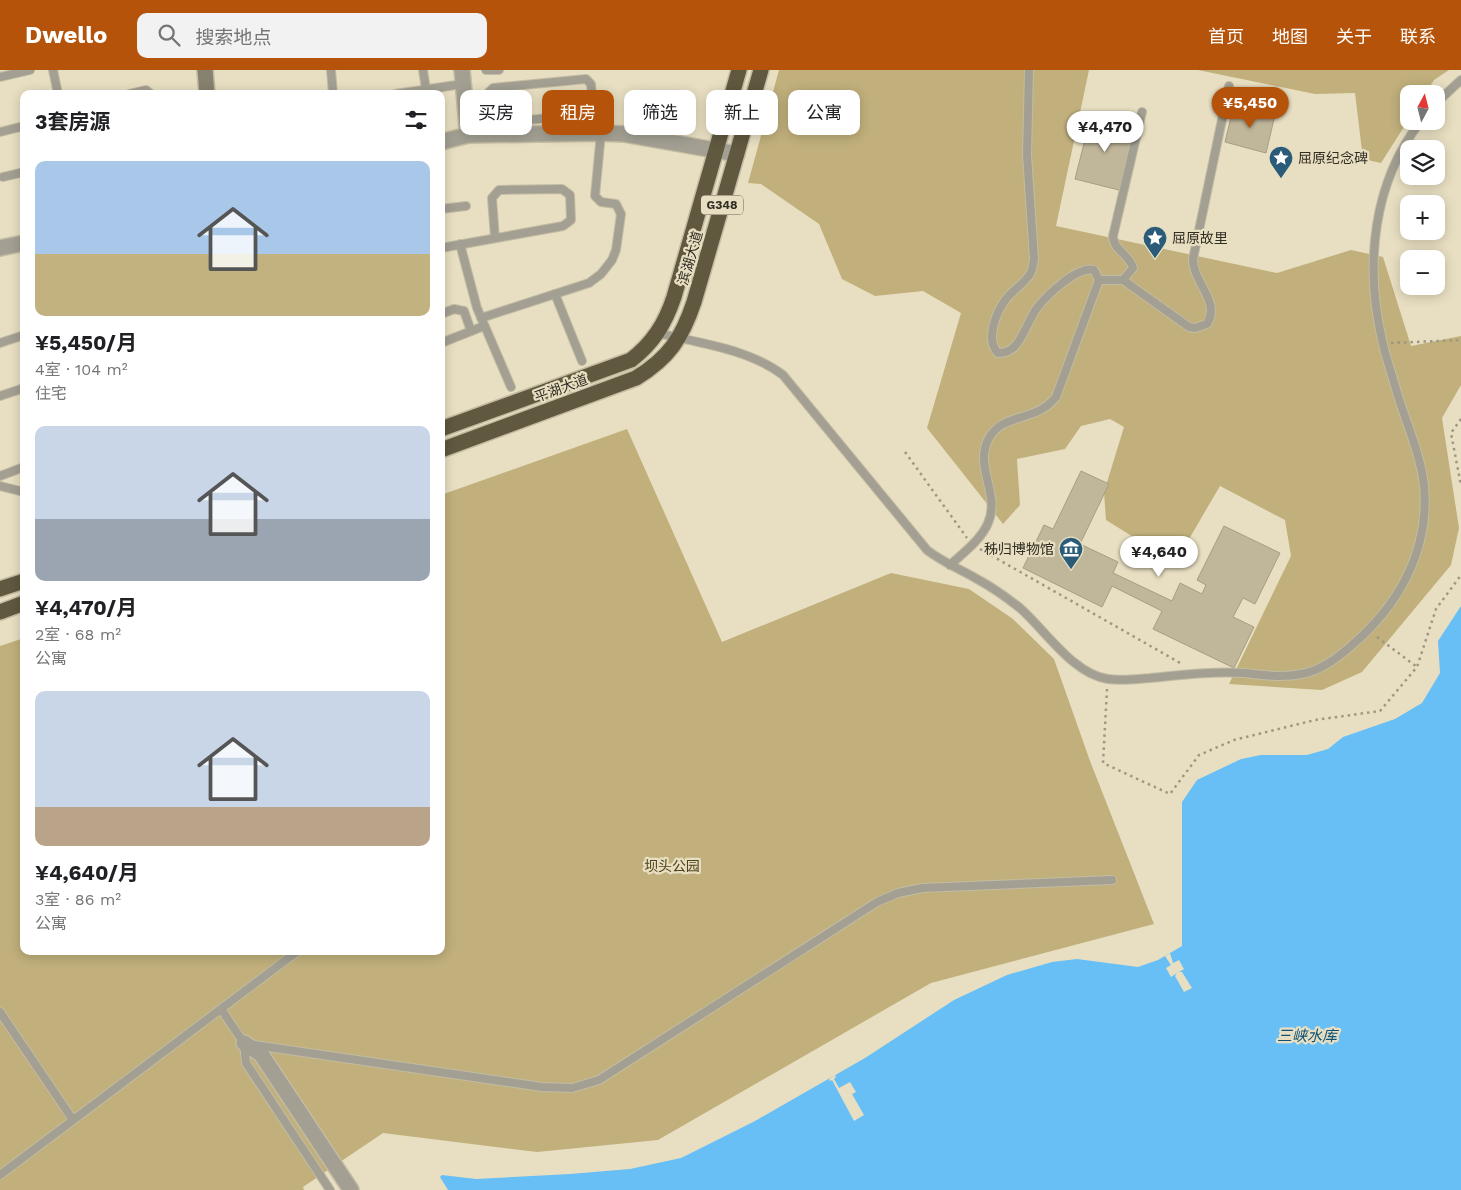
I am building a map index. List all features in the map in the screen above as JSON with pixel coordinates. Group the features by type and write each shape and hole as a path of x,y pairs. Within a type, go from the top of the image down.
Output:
{"highway":[{"name":"滨湖大道","path":"658,333 674,297 739,70"},
{"name":"滨湖大道","path":"679,338 694,302 761,70"},
{"name":"平湖大道","path":"445,428 631,360 646,349 658,333"},
{"name":"平湖大道","path":"445,449 636,378 656,366 679,338"},
{"path":"0,589 20,582"},
{"path":"0,612 20,604"}],"main road":[{"path":"204,70 206,90"}],"street":[{"path":"462,77 463,90"},
{"path":"614,133 737,154"},
{"path":"445,140 460,134"},
{"path":"0,248 20,245"},
{"path":"244,1043 262,1054 351,1190"}],"lane":[{"path":"0,77 30,70"},
{"path":"53,70 57,90"},
{"path":"331,70 333,90"},
{"path":"423,70 426,89"},
{"path":"486,70 499,70"},
{"path":"950,565 983,533 992,512 992,501 984,466 984,452 989,438 997,428 1008,421 1041,411 1056,397 1099,280 1094,270 1088,269 1076,274 1037,308 1013,348 1003,353 998,353 994,349 992,338 998,311 1007,298 1030,274 1034,259 1027,155 1029,70"},
{"path":"420,90 462,77"},
{"path":"586,79 591,84 593,109 589,114 491,124 488,93 493,88 586,79"},
{"path":"1445,95 1461,80"},
{"path":"1099,280 1123,280 1189,327 1202,327 1210,319 1212,307 1194,270 1194,259 1229,86"},
{"path":"1123,280 1133,268 1132,263 1115,244 1113,236 1142,112"},
{"path":"0,132 20,127"},
{"path":"658,333 758,360 783,375 918,540 938,558 978,579 1006,598 1032,619 1078,666 1092,675 1108,679 1214,673 1283,676 1303,674 1321,667 1338,657 1368,632 1393,603 1403,587 1424,519 1420,466 1382,344 1375,299 1376,230 1382,200 1394,165 1415,130"},
{"path":"445,341 471,331 483,322 588,283 601,274 612,260 616,250 621,214 616,204 601,202 595,196 601,135"},
{"path":"3,177 20,173"},
{"path":"445,247 563,226 571,220 570,196 562,189 499,190 492,198 495,238"},
{"path":"445,209 466,206"},
{"path":"460,244 466,276 483,322 511,387"},
{"path":"555,294 582,361"},
{"path":"445,312 454,309 464,311 471,331"},
{"path":"0,343 20,336"},
{"path":"0,396 20,389"},
{"path":"0,476 20,468"},
{"path":"0,486 20,491"},
{"path":"244,1043 542,1087 572,1088 599,1080 877,902 898,892 922,888 1112,880"},
{"path":"0,1174 293,955"},
{"path":"221,1009 244,1043 246,1063 330,1190"},
{"path":"0,1014 73,1120"}],"path":[{"path":"1382,344 1461,340"},
{"path":"1461,419 1451,433 1461,486"},
{"path":"905,452 971,544 1187,668"},
{"path":"1108,679 1104,763 1170,794 1199,755 1234,740 1315,720 1380,710 1418,666 1436,609 1461,575"},
{"path":"1377,636 1418,666"}],"green space":[{"path":"779,70 1089,70 1056,226 1277,273 1351,250 1383,257 1411,346 1461,336 1461,385 1442,418 1459,528 1451,565 1362,672 1322,690 1229,684 1291,556 1285,520 1220,486 1175,563 1106,520 1104,492 1124,427 1110,419 1081,426 1065,449 1017,459 1020,505 1003,524 927,428 961,313 923,291 875,296 842,279 819,224 761,184 748,183 761,135 778,135 778,90 774,90"},
{"path":"1198,70 1449,70 1434,80 1431,85 1400,85 1400,130 1402,130 1381,163 1363,159 1355,93 1315,94"},
{"name":"坝头公园","path":"627,429 722,642 891,573 969,589 1013,619 1054,659 1090,761 1154,924 931,983 658,1140 537,1152 383,1133 303,1187 304,1190 0,1190 0,646 20,639 20,955 445,955 445,494"}],"water":[{"name":"三峡水库","path":"1461,606 1461,1190 448,1190 440,1177 442,1175 476,1179 570,1174 630,1169 681,1158 755,1121 865,1058 954,1000 1007,975 1052,962 1077,959 1138,967 1158,960 1182,946 1182,802 1197,780 1241,759 1261,755 1307,755 1328,749 1343,737 1395,719 1422,703 1440,673 1438,641"}],"pier":[{"path":"1170,953 1173,963 1179,960 1184,969 1179,972 1182,972 1192,988 1184,992 1175,976 1177,973 1171,977 1166,968 1171,965 1165,956"},
{"path":"835,1075 834,1079 839,1088 850,1082 856,1092 852,1094 864,1115 854,1121 832,1080 830,1081 829,1079"}],"building":[{"path":"1234,105 1275,115 1266,153 1225,142"},
{"path":"1091,116 1135,127 1119,190 1075,179"},
{"name":"秭归博物馆","path":"1081,471 1109,484 1080,544 1118,562 1113,573 1172,601 1180,583 1202,594 1206,585 1197,580 1224,526 1280,553 1255,604 1243,598 1233,617 1254,627 1234,668 1153,629 1162,611 1112,586 1102,607 1023,568 1044,525 1053,529"}],"place":[{"name":"屈原纪念碑","path":"1281,179"},
{"name":"屈原故里","path":"1155,259"},
{"name":"秭归博物馆","path":"1071,570"}]}
